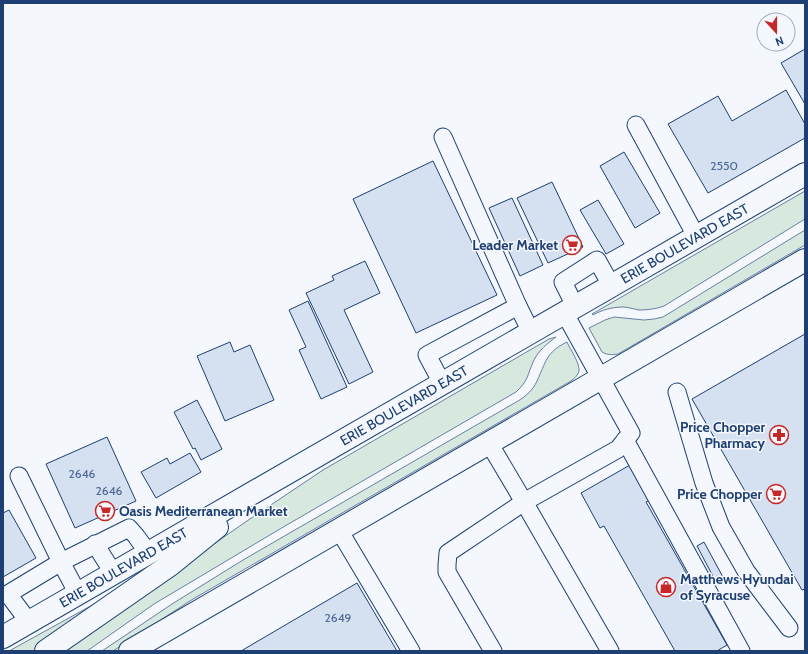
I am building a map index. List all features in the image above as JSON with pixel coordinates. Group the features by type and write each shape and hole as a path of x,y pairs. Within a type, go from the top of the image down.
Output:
{"main road":[{"name":"ERIE BOULEVARD EAST","path":"3,637 805,174"},
{"path":"130,651 805,260"},
{"path":"46,651 170,564 271,483"}],"street":[{"path":"636,125 696,236"},
{"path":"443,137 531,332"},
{"path":"493,651 447,572 448,553 524,502 618,449 631,432 601,379 570,310 563,282 597,260 611,285"},
{"path":"442,383 427,355 518,306"},
{"path":"677,392 704,483 721,527 746,571 789,628"},
{"path":"625,440 741,651"},
{"path":"489,443 610,651"},
{"path":"18,476 78,594"},
{"path":"29,622 8,594 61,562 129,528 148,554"},
{"path":"339,530 411,651"},
{"path":"95,544 114,574"}],"shaded area":[{"path":"805,191 805,219 664,306 655,309 642,310 625,307 615,308 604,310 593,315 592,314"},
{"path":"805,230 805,245 618,354 606,354 602,352 589,328 614,317 644,320 663,317"},
{"path":"556,337 538,353 526,381 516,392 154,604 87,651 59,651 323,470 549,339"},
{"path":"567,342 579,368 578,374 571,381 193,599 113,651 102,651 172,604 243,560 521,399 529,392 537,381 551,354"},
{"path":"107,597 109,599 35,651 9,651"}],"building":[{"path":"805,49 805,104 781,63"},
{"path":"786,90 805,124 805,138 708,193 668,124 718,96 732,121"},
{"path":"624,152 660,213 635,228 600,166"},
{"path":"433,161 497,295 416,333 353,199"},
{"path":"552,182 583,247 548,263 517,198"},
{"path":"512,198 543,265 520,276 489,208"},
{"path":"598,200 624,244 606,254 580,210"},
{"path":"365,261 380,293 344,310 373,372 349,384 306,293 334,280 332,276"},
{"path":"308,301 347,387 321,399 299,350 306,347 289,310"},
{"name":"Price Chopper","path":"805,334 805,589 802,590 692,399"},
{"path":"230,342 234,352 250,345 274,400 225,421 197,356"},
{"path":"197,400 222,449 201,460 195,448 193,449 174,412"},
{"path":"107,437 136,501 75,528 46,464"},
{"path":"190,453 201,472 156,498 141,472 167,458 170,464"},
{"name":"Matthews Hyundai of Syracuse","path":"630,465 650,500 646,502 727,645 717,651 675,651 604,526 600,528 581,493"},
{"path":"9,510 36,558 3,577 3,513"},
{"path":"704,542 724,579 717,584 697,546"},
{"path":"357,583 397,651 241,651"}],"place":[{"name":"Leader Market","path":"572,245"},
{"name":"Price Chopper Pharmacy","path":"779,435"},
{"name":"Price Chopper","path":"776,494"},
{"name":"Oasis Mediterranean Market","path":"105,511"},
{"name":"Matthews Hyundai of Syracuse","path":"666,587"}]}
